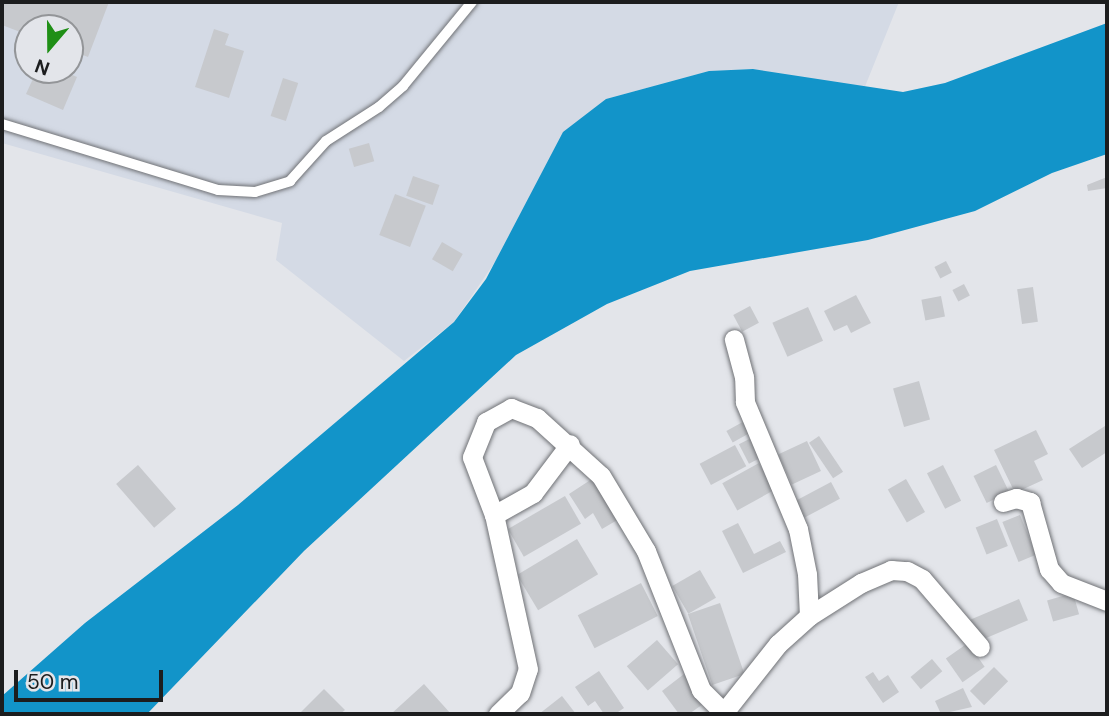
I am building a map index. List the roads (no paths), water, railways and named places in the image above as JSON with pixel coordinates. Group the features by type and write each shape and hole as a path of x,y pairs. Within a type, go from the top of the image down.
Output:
{"street":[{"path":"734,339 744,377 745,402 798,528 807,574 809,616"},
{"path":"498,714 520,693 527,669 494,515 472,457 486,422 511,408 537,418 570,444 601,476 646,551 701,690 725,713 778,644 809,616 861,583 891,570 907,571 922,579 980,647"},
{"path":"494,515 533,493 570,444"},
{"path":"1003,502 1030,502 1049,569 1068,586 1107,601"}],"lane":[{"path":"2,124 218,190 255,192 290,181 326,141 379,107 472,2"}],"water":[{"path":"1107,23 1107,154 1052,173 975,211 868,240 690,271 607,304 516,355 304,551 147,714 2,714 2,696 85,623 238,505 454,322 486,279 563,132 606,99 709,71 753,69 903,92 945,83"}]}
